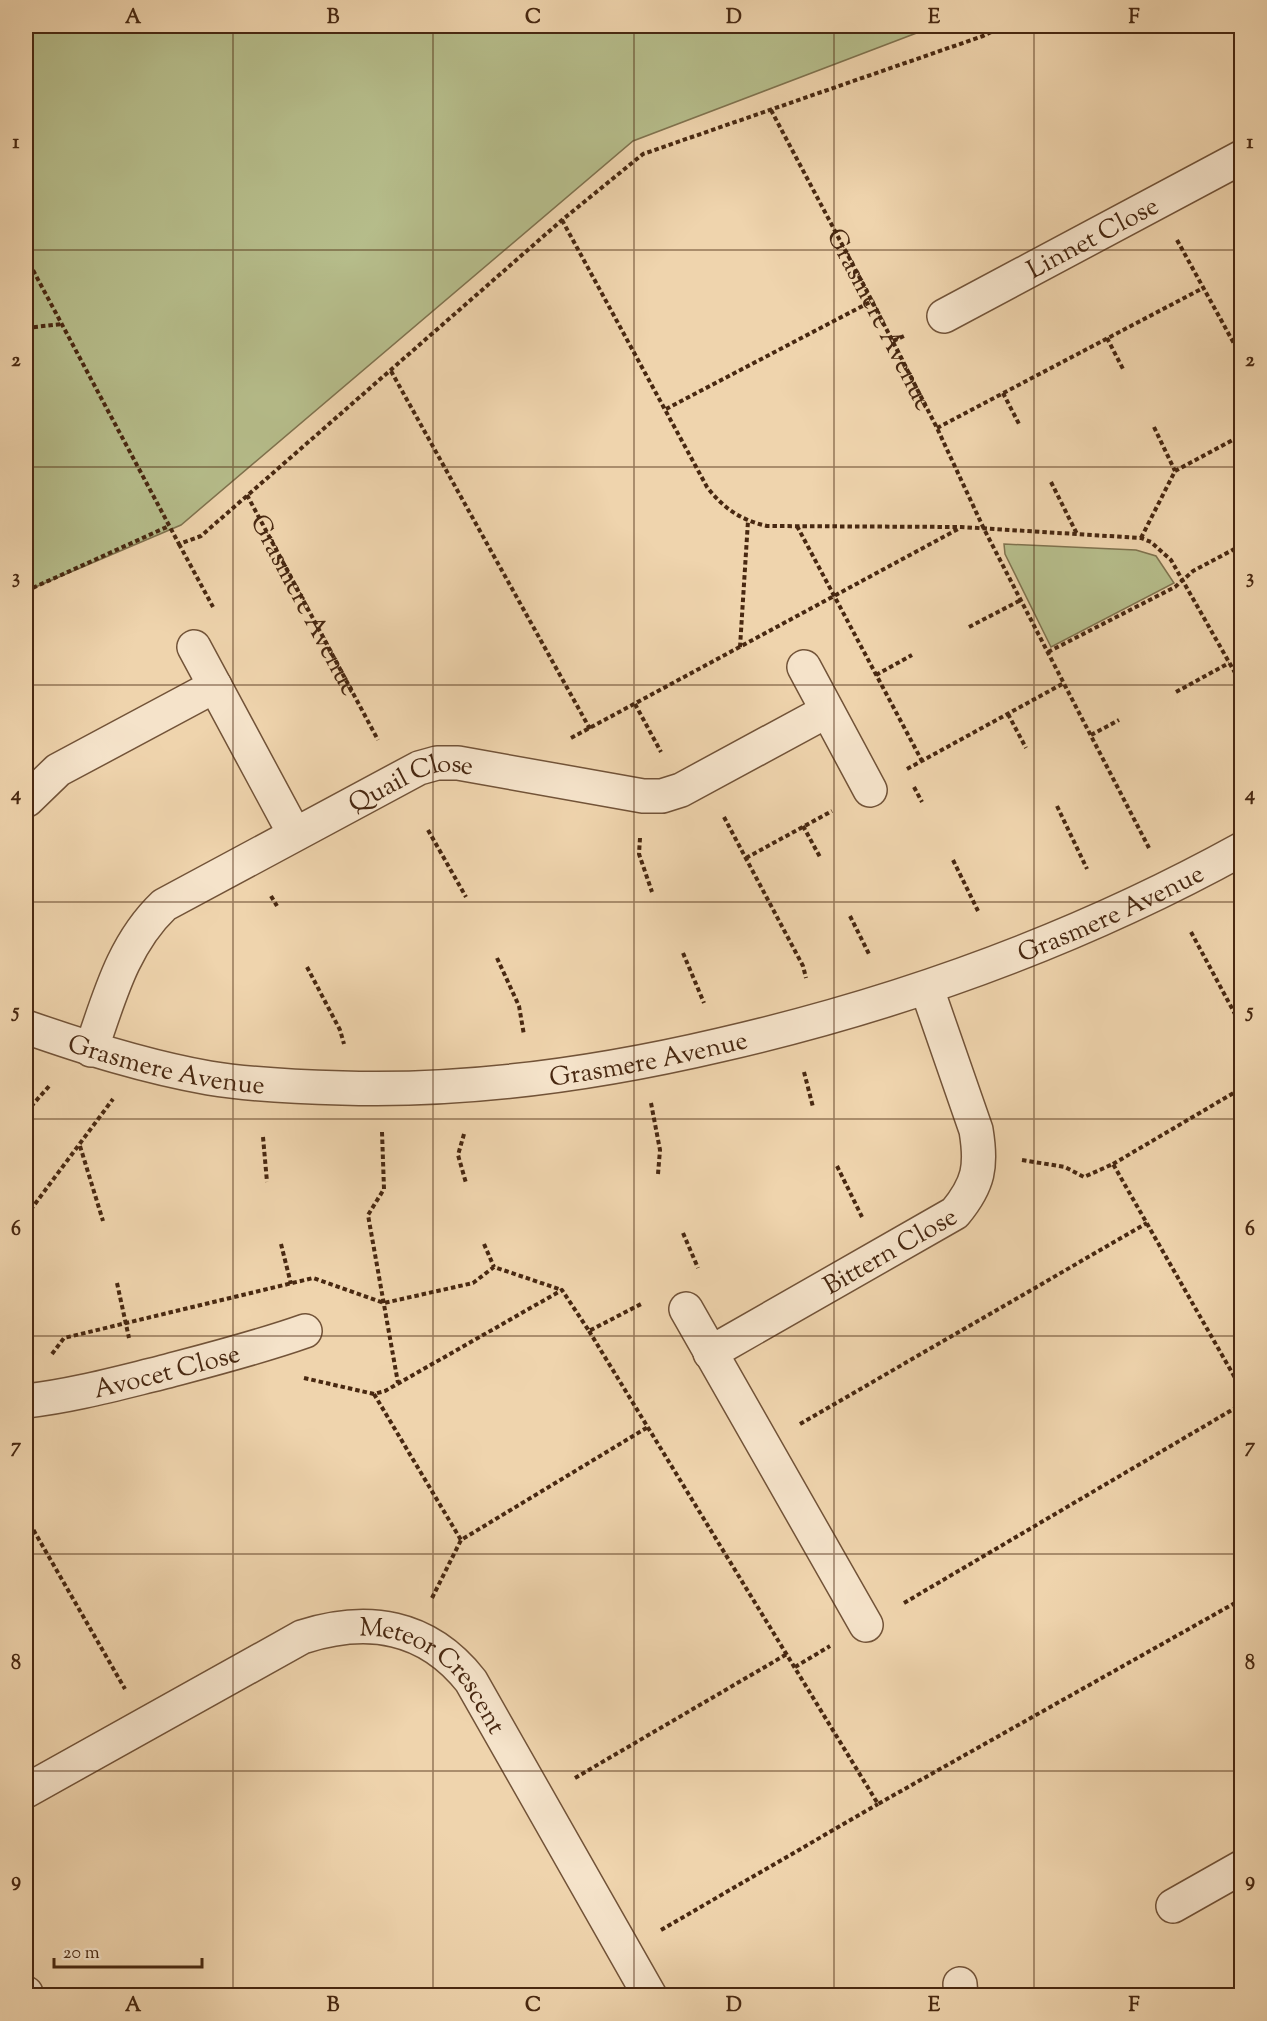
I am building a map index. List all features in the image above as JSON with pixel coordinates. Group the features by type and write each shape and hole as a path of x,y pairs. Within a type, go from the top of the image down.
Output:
{"street":[{"name":"Linnet Close","path":"944,316 1242,157"},
{"path":"194,646 294,833"},
{"path":"804,667 870,790"},
{"path":"27,800 58,770 215,686"},
{"name":"Quail Close","path":"91,1050 120,969 148,920 164,905 398,777 436,763 458,763 643,796 662,796 692,784 827,711"},
{"name":"Grasmere Avenue","path":"26,1027 132,1062 232,1081 381,1089 460,1087 573,1074 644,1062 793,1029 927,989 1097,922 1169,889 1242,849"},
{"name":"Bittern Close","path":"710,1353 955,1213 969,1195 978,1174 980,1153 976,1130 927,989"},
{"path":"686,1309 866,1625"},
{"name":"Avocet Close","path":"26,1401 60,1398 259,1348 305,1331"},
{"name":"Meteor Crescent","path":"26,1791 312,1634 330,1628 358,1625 386,1628 413,1636 437,1648 455,1661 471,1681 650,1995"},
{"path":"1173,1906 1242,1867"}],"path":[{"path":"26,257 179,544 201,536 562,220 643,154 983,36 1004,26"},
{"name":"Grasmere Avenue","path":"771,110 872,301 937,428 984,529 1149,848"},
{"path":"1157,202 1242,358"},
{"path":"562,220 707,487 719,502 748,521 767,525 961,527 1141,538 1162,550 1182,580 1242,685"},
{"path":"937,428 1203,288"},
{"path":"666,409 872,301"},
{"path":"26,328 62,324"},
{"path":"1232,342 1242,336"},
{"path":"1107,338 1123,369"},
{"path":"392,370 590,729"},
{"path":"1003,393 1019,424"},
{"path":"1154,427 1175,471"},
{"path":"1141,538 1175,471 1242,435"},
{"path":"1051,482 1077,534"},
{"name":"Grasmere Avenue","path":"247,495 398,777"},
{"path":"740,647 748,521"},
{"path":"26,591 169,525"},
{"path":"797,525 922,761"},
{"path":"570,739 961,527"},
{"path":"1048,652 1175,587 1193,571 1242,544"},
{"path":"969,627 1021,600"},
{"path":"876,675 912,655"},
{"path":"1176,692 1229,663"},
{"path":"635,704 692,784 798,957 807,979"},
{"path":"1008,714 1026,748"},
{"path":"1091,735 1119,720"},
{"path":"643,796 639,854 652,892"},
{"path":"1057,806 1087,869"},
{"path":"803,826 820,857"},
{"path":"428,830 466,897"},
{"path":"953,860 978,911"},
{"path":"850,916 870,956"},
{"path":"1191,932 1242,1027"},
{"path":"683,953 704,1003"},
{"path":"497,958 519,1006 524,1035"},
{"path":"307,967 340,1030 344,1044"},
{"path":"26,1216 109,1108 132,1062"},
{"path":"644,1062 660,1150 658,1174"},
{"path":"804,1072 813,1107"},
{"path":"26,1112 51,1084"},
{"path":"980,1153 1065,1167 1084,1177 1113,1164 1242,1088"},
{"path":"381,1089 384,1190 368,1215 398,1383"},
{"path":"464,1134 458,1155 466,1183"},
{"path":"263,1137 267,1182"},
{"path":"80,1146 103,1221"},
{"path":"1113,1164 1242,1390"},
{"path":"837,1166 883,1253"},
{"path":"763,1446 1147,1223"},
{"path":"484,1244 494,1267 562,1290 589,1331 671,1288 686,1309"},
{"path":"46,1363 64,1338 313,1278 384,1303 473,1283 494,1267"},
{"path":"117,1283 138,1378"},
{"path":"259,1348 306,1379 374,1394 398,1383 562,1290"},
{"path":"374,1394 461,1540"},
{"path":"795,1667 1242,1404"},
{"path":"413,1636 461,1540 648,1426"},
{"path":"26,1517 146,1726"},
{"path":"538,1800 787,1654"},
{"path":"624,1951 878,1804"}],"green space":[{"path":"26,26 935,26 633,141 181,525 26,591"},
{"path":"1004,544 1136,550 1156,556 1174,583 1051,647 1005,554"}]}
